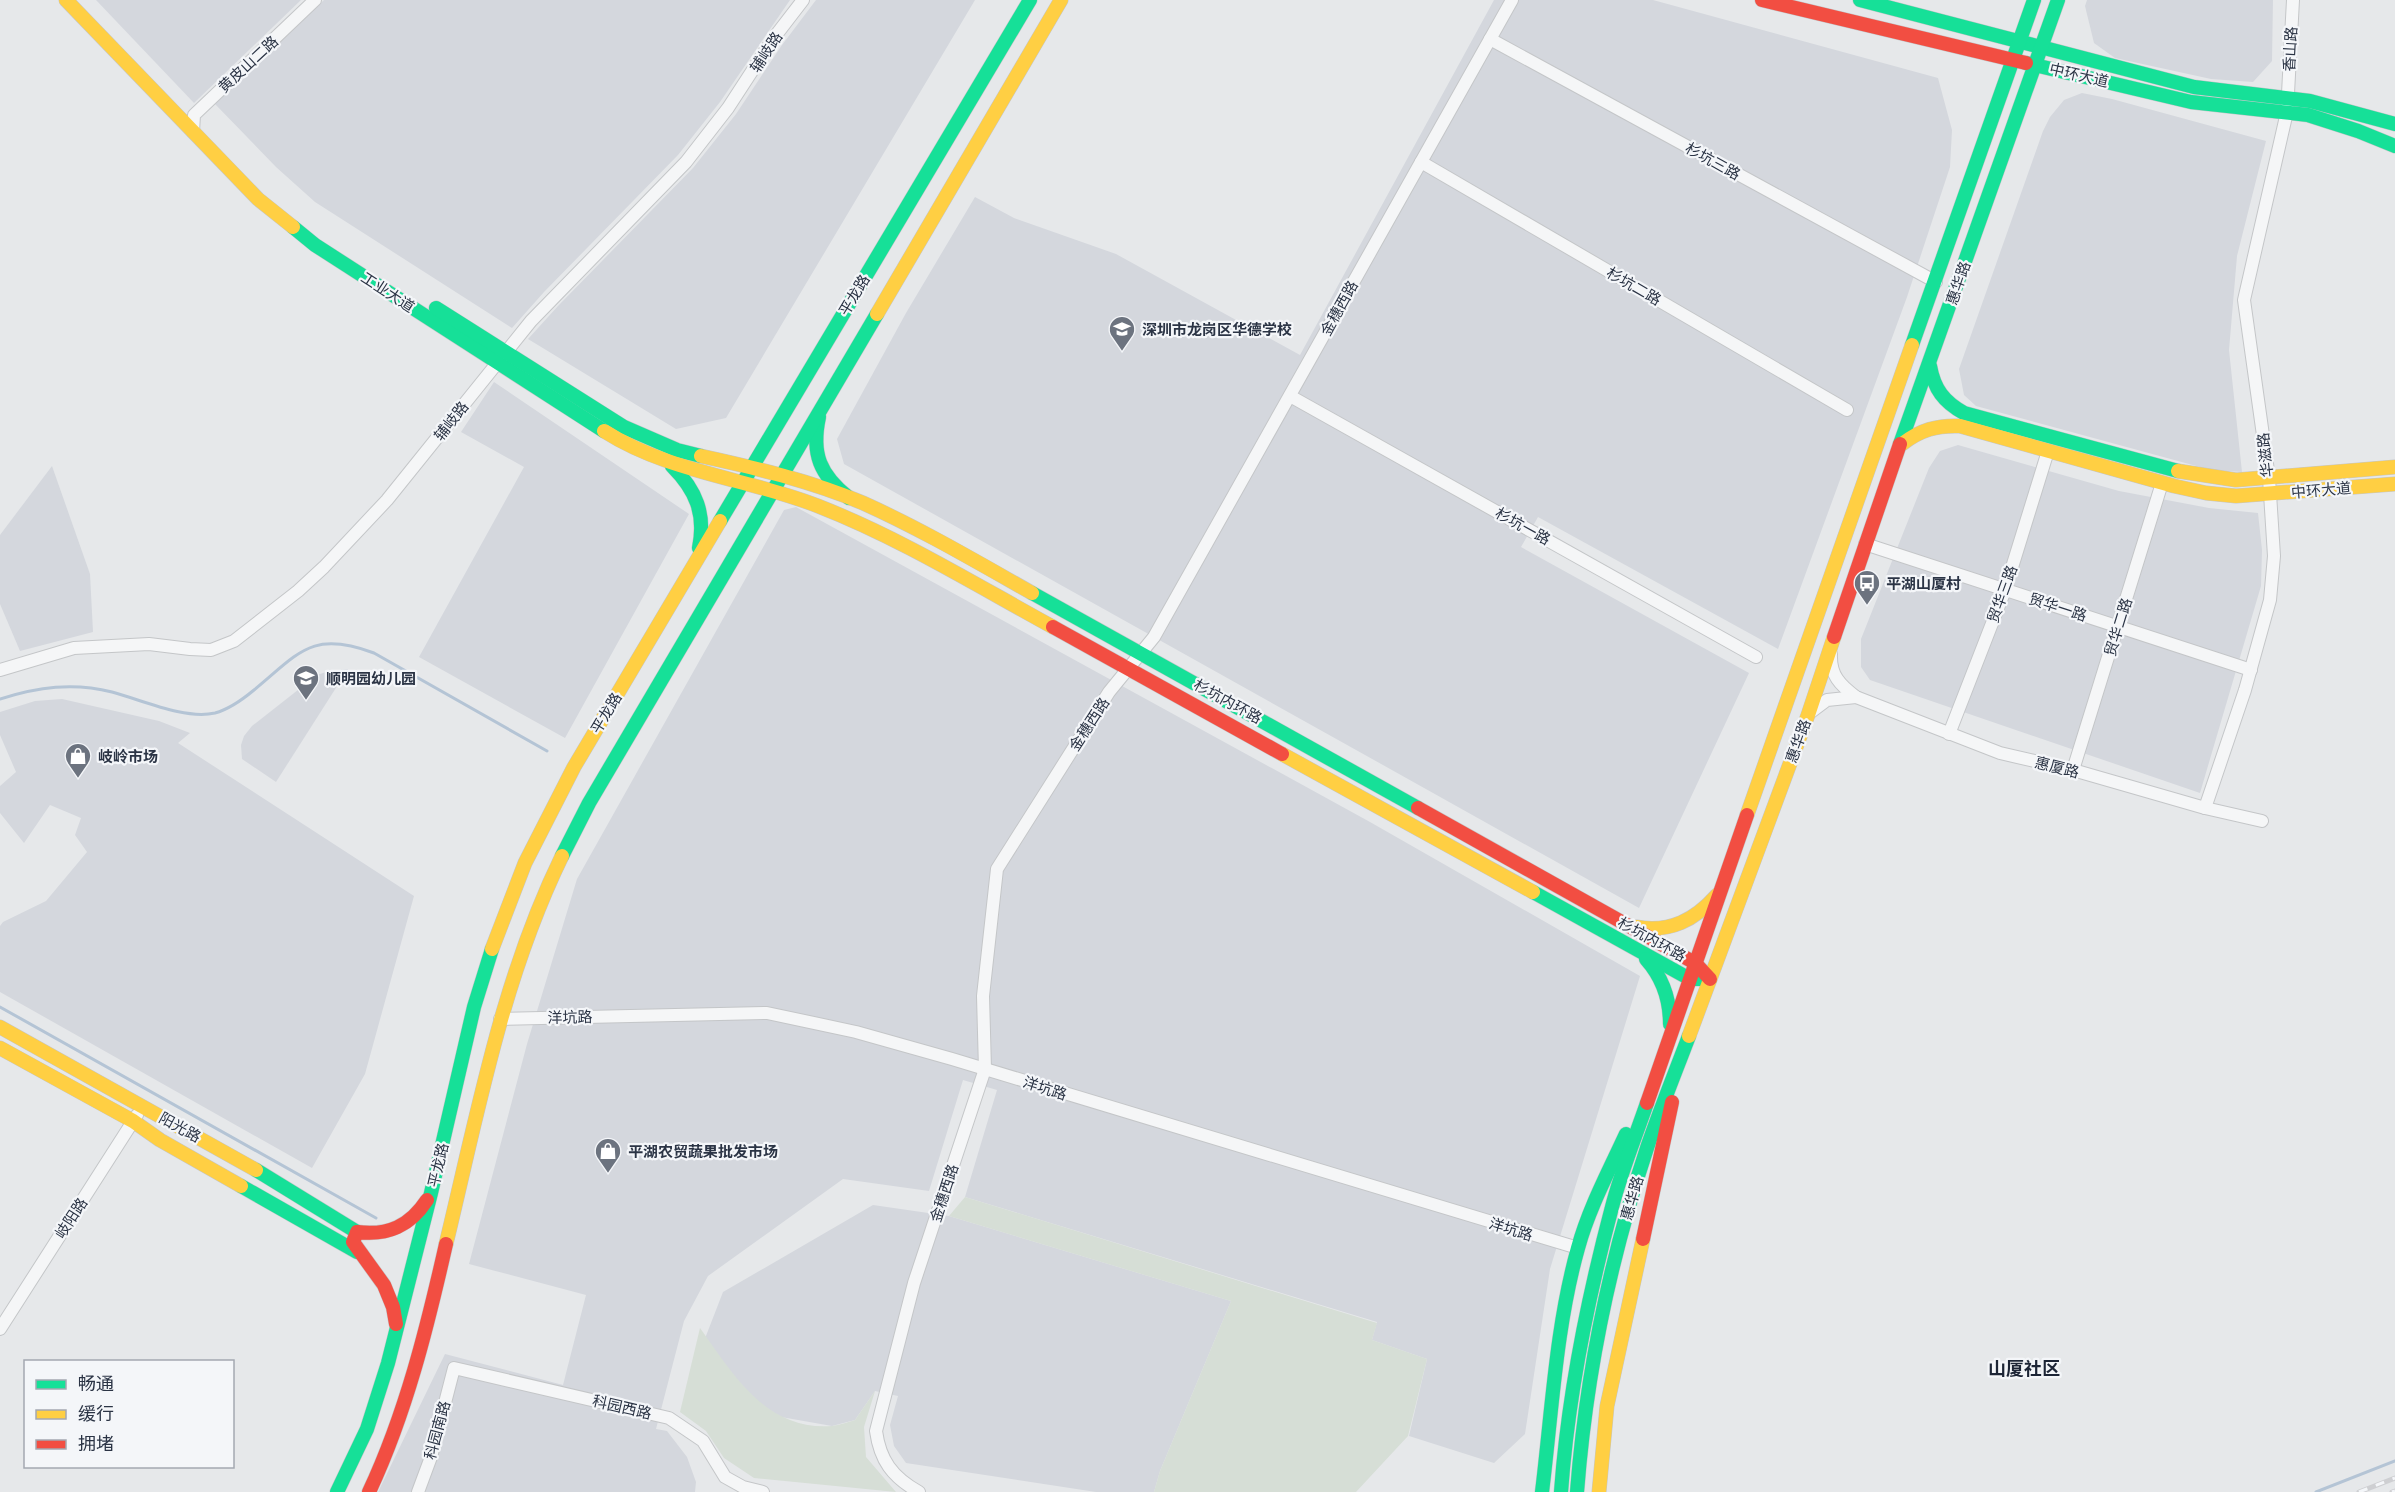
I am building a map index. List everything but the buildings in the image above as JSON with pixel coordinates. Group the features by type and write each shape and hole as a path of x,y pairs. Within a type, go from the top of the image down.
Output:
{"street":[{"name":"工业大道","path":"66,0 258,199 294,230 501,357 624,427 685,452 782,474"},
{"name":"工业大道","path":"83,0 266,190 301,221 622,442 672,466 772,490"},
{"name":"黄皮山二路","path":"194,116 315,0"},
{"name":"辅岐路","path":"1,668 74,648 149,644 201,650 224,646 234,641 311,580 401,483 501,357 551,299 686,162 734,99 773,39 803,0"},
{"name":"平龙路","path":"338,1492 367,1429 395,1336 474,1007 490,952 525,862 574,767 1030,0"},
{"name":"平龙路","path":"369,1492 402,1408 421,1344 450,1233 500,1018 520,952 562,853 772,490 1061,0"},
{"name":"中环大道","path":"1762,0 2191,102 2308,115 2395,146"},
{"name":"中环大道","path":"1860,0 2194,87 2322,103 2395,124"},
{"name":"惠华路","path":"1561,1492 1568,1416 1579,1350 1612,1206 1689,979 2034,0"},
{"name":"惠华路","path":"1576,1492 1582,1430 1594,1354 1612,1273 1647,1148 1808,715 1865,544 2058,0"},
{"name":"香山路","path":"2288,98 2293,0"},
{"name":"金穗西路","path":"919,1492 890,1468 879,1452 876,1431 914,1283 985,1069 983,996 997,869 1109,693 1154,637 1509,3"},
{"name":"杉坑三路","path":"1490,39 1936,282"},
{"name":"华滋路","path":"2205,808 2251,670 2270,600 2274,556 2268,494 2269,478 2244,300 2287,112 2288,98"},
{"path":"193,132 194,116"},
{"name":"杉坑二路","path":"1421,162 1847,410"},
{"name":"中环大道","path":"1930,365 1933,383 1940,396 1951,407 1964,413 2180,472 2235,480 2395,467"},
{"name":"杉坑一路","path":"1290,396 1756,657"},
{"path":"822,406 816,426 819,461 825,476 835,488 849,498"},
{"name":"中环大道","path":"1902,444 1914,433 1944,425 1960,426 2162,483 2206,493 2236,496 2395,484"},
{"name":"贸华三路","path":"1948,734 2005,590 2048,451"},
{"path":"672,466 685,477 693,488 701,512 701,540 692,567"},
{"name":"杉坑内环路","path":"782,474 849,498 908,525 1142,653 1695,963 1710,979"},
{"name":"贸华二路","path":"2073,770 2162,483"},
{"name":"杉坑内环路","path":"772,490 852,520 897,541 1689,979 1710,979"},
{"name":"贸华一路","path":"1865,544 2251,670"},
{"path":"1831,649 1831,665 1835,678 1856,698"},
{"path":"1808,715 1827,700 1856,698"},
{"name":"惠厦路","path":"1856,698 2000,753 2073,770 2205,808 2262,821"},
{"path":"1624,924 1660,929 1677,926 1709,905 1721,889"},
{"path":"1639,951 1652,964 1668,996 1670,1037"},
{"name":"洋坑路","path":"500,1018 767,1013 856,1032 985,1069 1578,1248"},
{"name":"阳光路","path":"0,1027 241,1161 357,1232"},
{"name":"阳光路","path":"0,1048 357,1252 376,1272 390,1297 394,1309 395,1336"},
{"path":"1542,1492 1564,1313 1578,1248 1592,1207 1608,1171 1660,1065"},
{"path":"1599,1492 1607,1406 1613,1372 1663,1152 1671,1113 1675,1071"},
{"name":"岐阳路","path":"0,1329 143,1106"},
{"path":"357,1252 353,1242 357,1232 372,1235 395,1230 417,1215 431,1193"},
{"name":"科园南路","path":"418,1492 431,1457 454,1368"},
{"name":"科园西路","path":"454,1368 669,1418 703,1442 725,1477 743,1487 763,1492"}],"shaded area":[{"path":"96,0 301,0 194,103"},
{"path":"324,0 790,0 720,102 678,155 544,292 512,328 315,202 276,167 215,104"},
{"path":"816,0 975,0 726,418 676,429 528,339 693,168 736,114 782,45"},
{"path":"1494,0 1653,0 1938,78 1952,130 1950,167 1907,297 1778,649 1538,517 1521,547 1749,673 1639,908 844,464 837,439 906,313 975,197 1014,218 1116,254 1300,355"},
{"path":"2087,0 2273,0 2272,61 2253,82 2211,79 2115,58 2094,43 2085,6"},
{"path":"2082,93 2266,141 2237,256 2229,350 2242,472 2211,470 1976,406 1964,395 1959,369 2043,131 2050,117 2064,100"},
{"path":"494,382 689,514 565,738 419,657 524,467 461,432"},
{"path":"1958,445 2119,491 2209,508 2258,513 2262,550 2261,586 2200,793 1870,680 1861,667 1861,639 1929,468 1940,451"},
{"path":"52,466 90,574 93,632 20,651 0,604 0,535"},
{"path":"796,507 1370,822 1640,976 1550,1269 1525,1434 1494,1463 1409,1436 1427,1359 1372,1340 1377,1322 965,1197 997,1090 963,1080 929,1191 843,1179 708,1276 684,1321 656,1429 667,1431 687,1457 696,1482 695,1492 378,1492 445,1354 563,1385 586,1295 469,1264 527,1044 577,879 784,510"},
{"name":"顺明园幼儿园","path":"348,669 276,782 242,759 241,745 244,736 252,726 317,675"},
{"path":"62,699 159,721 190,733 178,743 414,896 365,1074 312,1168 0,992 0,926 3,922 46,901 87,852 75,835 81,818 50,805 24,843 0,813 0,786 16,772 0,735 0,712 35,701"},
{"path":"965,1197 1377,1323 1372,1340 1427,1359 1408,1436 1356,1492 1154,1492 1160,1471 1231,1301 949,1216"},
{"path":"873,1205 949,1216 1231,1301 1160,1471 1154,1492 1096,1492 906,1463 894,1446 890,1425 898,1396 875,1391 855,1420 832,1426 781,1417 750,1406 704,1341 723,1292"},
{"path":"700,1328 739,1381 770,1409 788,1419 809,1425 832,1426 855,1420 875,1391 864,1427 866,1457 896,1492 754,1478 724,1458 706,1431 680,1412"}],"waterway":[{"path":"0,699 28,691 56,687 83,687 112,692 177,712 215,713 240,701 283,665 308,649 336,644 353,646 374,653 547,751"},
{"path":"0,1007 376,1218"},
{"path":"2316,1492 2395,1461"}],"railway":[{"path":"2359,1492 2395,1478"}],"traffic: fast":[{"path":"720,521 1030,0"},
{"path":"1860,0 2194,87 2310,101 2395,124"},
{"path":"1912,345 2034,0"},
{"path":"1900,444 2058,0"},
{"path":"2026,63 2191,102 2308,115 2395,146"},
{"path":"293,227 315,245 604,431"},
{"path":"436,308 624,427 677,450 701,456"},
{"path":"562,856 589,803 877,314"},
{"path":"1930,366 1934,382 1941,394 1964,413 2178,471"},
{"path":"819,417 816,442 820,463 831,481 849,498"},
{"path":"672,466 687,484 697,503 701,524 699,548"},
{"path":"1032,593 1418,808"},
{"path":"1533,892 1690,979 1710,979"},
{"path":"337,1492 367,1429 388,1363 431,1193 474,1007 492,949"},
{"path":"1646,959 1664,989 1669,1006 1670,1024"},
{"path":"1577,1492 1593,1361 1611,1275 1647,1148 1689,1036"},
{"path":"1561,1492 1568,1420 1594,1278 1616,1194 1647,1103"},
{"path":"1542,1492 1564,1308 1578,1248 1600,1190 1626,1134"},
{"path":"256,1170 357,1232"},
{"path":"241,1186 357,1252"}],"traffic: slow":[{"path":"66,0 258,199 293,227"},
{"path":"877,314 1061,0"},
{"path":"1747,815 1912,345"},
{"path":"1902,444 1929,429 1960,426 2174,486 2206,493 2236,496 2395,484"},
{"path":"604,431 629,445 682,466 791,496 878,532 1053,627"},
{"path":"701,456 763,470 863,503 927,535 1032,593"},
{"path":"2178,471 2236,480 2395,467"},
{"path":"492,949 525,863 574,767 720,521"},
{"path":"1689,1036 1808,715 1834,637"},
{"path":"1282,754 1533,892"},
{"path":"446,1244 507,998 541,903 562,856"},
{"path":"1636,927 1660,928 1681,923 1691,918 1717,895"},
{"path":"0,1027 256,1170"},
{"path":"0,1048 133,1121 160,1140 241,1186"},
{"path":"1599,1492 1607,1406 1643,1239"}],"traffic: jam":[{"path":"1762,0 2026,63"},
{"path":"1834,637 1900,444"},
{"path":"1053,627 1282,754"},
{"path":"1418,808 1695,963 1710,979"},
{"path":"1647,1103 1747,815"},
{"path":"1643,1239 1672,1102"},
{"path":"396,1324 393,1307 384,1285 353,1242 357,1232 379,1232 406,1223 427,1200"},
{"path":"369,1492 405,1401 446,1244"}],"place":[{"name":"深圳市龙岗区华德学校","path":"1122,352"},
{"name":"平湖山厦村","path":"1867,606"},
{"name":"顺明园幼儿园","path":"306,701"},
{"name":"岐岭市场","path":"78,779"},
{"name":"平湖农贸蔬果批发市场","path":"608,1174"}],"district":[{"name":"山厦社区","path":"2024,1368"}]}
